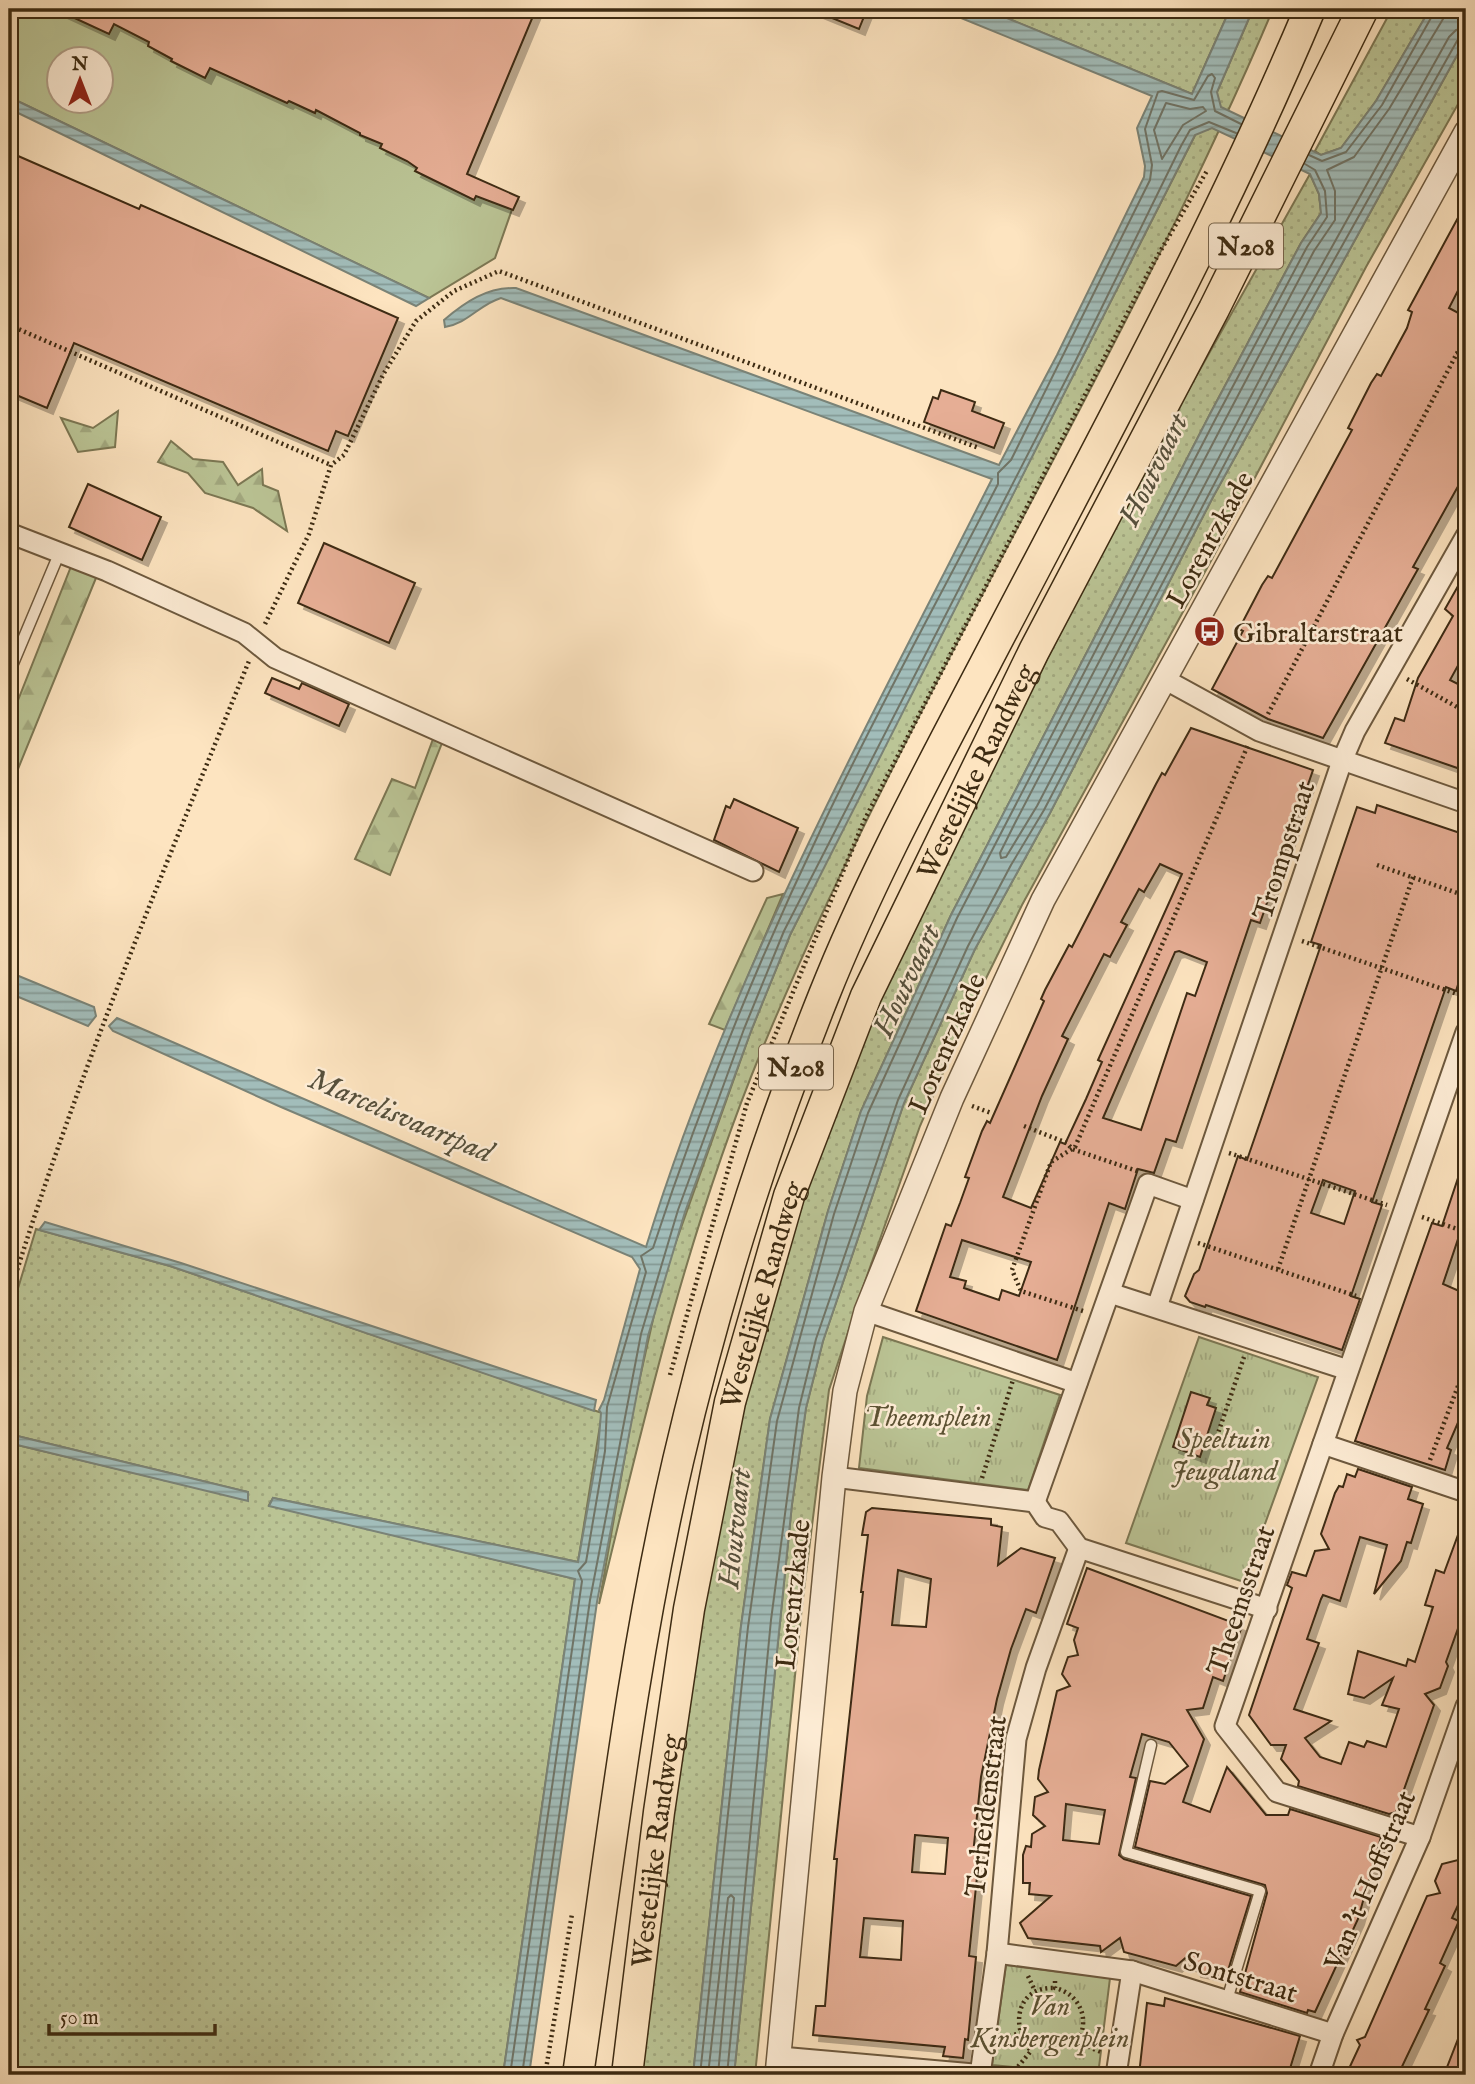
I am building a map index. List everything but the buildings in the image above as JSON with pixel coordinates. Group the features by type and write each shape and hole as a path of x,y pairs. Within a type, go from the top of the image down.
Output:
{"main road":[{"name":"Westelijke Randweg","path":"578,2075 647,1619 677,1466 710,1330 764,1152 826,989 913,802 1174,302 1267,111 1310,9"},
{"name":"Westelijke Randweg","path":"627,2075 659,1812 690,1609 730,1402 789,1196 866,996 1034,651 1278,183 1363,9"}],"street":[{"name":"Lorentzkade","path":"778,2066 814,1658 834,1477 845,1391 866,1311 952,1098 1043,900 1466,132"},
{"path":"9,533 145,588 244,633 275,658 753,871"},
{"name":"Trompstraat","path":"1157,1307 1342,761 1466,536"},
{"path":"1166,680 1257,729 1466,803"},
{"name":"Theemsstraat","path":"1420,1837 1278,1793 1225,1726 1466,1032"},
{"path":"1035,1502 1148,1184 1194,1200"},
{"path":"1110,1293 1348,1370"},
{"path":"866,1311 1077,1382"},
{"path":"1323,1444 1466,1492"},
{"path":"834,1477 1035,1502"},
{"path":"1035,1502 1045,1517 1059,1521 1079,1548 1267,1609"},
{"name":"Terheidenstraat","path":"997,1953 1016,1739 1036,1668 1079,1548"},
{"name":"Van 't Hoffstraat","path":"1319,2075 1333,2034 1420,1837 1466,1706"},
{"path":"778,2066 982,2075 997,1953 1058,1959 1132,1971 1118,2067"},
{"name":"Sontstraat","path":"1132,1971 1333,2034"}],"lane":[{"path":"9,673 59,554"},
{"path":"1151,1745 1126,1852 1260,1891 1227,2000"}],"path":[{"path":"9,1296 44,1183 95,1040 256,643 309,534 331,465 344,455 384,373 416,321 454,291 499,271 979,448"},
{"path":"9,325 331,465"},
{"path":"1101,1317 1021,1291 1012,1270 1051,1161 1072,1149 1257,729 1466,336"},
{"path":"1457,352 1466,358"},
{"path":"1391,670 1466,712"},
{"path":"1377,865 1466,896"},
{"path":"1278,1269 1413,877"},
{"path":"1285,935 1466,997"},
{"path":"1024,1126 1066,1143 1072,1149 1141,1172 1148,1184"},
{"path":"1212,1147 1466,1232"},
{"path":"1181,1237 1372,1301"},
{"path":"1215,1442 1250,1338"},
{"path":"976,1496 1019,1362"},
{"path":"1423,1478 1466,1364"},
{"path":"1055,1988 1058,1959"},
{"path":"1011,2075 1031,2051 1018,2026 1019,2008 1035,1991 1055,1988 1071,1995 1083,2012 1083,2029 1077,2042 1118,2067"}],"green space":[{"path":"9,9 109,9 516,198 495,258 429,298 49,116 116,116 116,46 46,46 46,115 9,97"},
{"path":"985,9 1230,9 1192,94"},
{"path":"1253,9 1273,9 1214,142 1084,402 883,788 820,919 761,1052 711,1187 690,1255 651,1394 599,1604 634,1404 661,1284 751,1031 790,935 1217,92"},
{"path":"1392,9 1430,9 1376,101 1341,148 1321,155 1315,151"},
{"path":"1466,39 1466,90 1366,267 1212,559 1022,905 967,1017 920,1126 829,1390 802,1606 755,2075 734,2075 792,1504 806,1408 823,1341 904,1103 975,949 1050,813 1213,497"},
{"path":"1310,174 1319,194 1321,213 1301,243 1210,414 951,915 861,1111 828,1211 770,1419 741,1626 693,2075 638,2075 691,1651 753,1348 826,1128 866,1030 956,835 1162,437"},
{"path":"118,411 115,447 78,452 61,418 93,428"},
{"path":"171,441 193,459 223,462 238,485 262,469 263,485 278,491 287,531 253,508 205,493 188,473 158,462"},
{"path":"72,564 98,573 9,791 9,723"},
{"path":"433,739 442,743 390,875 355,859 392,779 415,788"},
{"path":"783,894 725,1030 709,1024 767,898"},
{"path":"36,1229 170,1266 602,1413 578,1562 273,1498 269,1505 575,1579 503,2075 9,2075 9,1443 248,1500 248,1492 9,1434 9,1318"},
{"name":"Theemsplein","path":"883,1337 1060,1395 1028,1490 859,1468 867,1396"},
{"name":"Speeltuin Jeugdland","path":"1199,1337 1318,1377 1244,1582 1126,1543"},
{"name":"Van Kinsbergenplein","path":"1006,1965 1110,1978 1098,2075 992,2065"}],"water":[{"path":"939,9 985,9 1192,94 1230,9 1253,9 1217,92 1221,107 1321,155 1341,148 1376,101 1430,9 1466,9 1466,39 1213,497 1050,813 975,949 904,1103 823,1341 806,1408 792,1504 734,2075 693,2075 741,1626 770,1419 828,1211 861,1111 951,915 1210,414 1301,243 1321,213 1319,194 1310,174 1212,128 1195,135 790,935 751,1031 685,1212 648,1336 597,1602 529,2075 503,2075 575,1579 269,1506 273,1498 578,1562 598,1450 599,1410 640,1269 632,1257 281,1107 113,1031 109,1026 117,1018 646,1247 679,1147 758,951 849,761 992,479 501,298 453,325 445,327 444,320 460,307 486,293 516,288 999,465 1057,355 1144,177 1145,166 1137,128 1152,96"},
{"path":"9,97 429,298 416,306 9,109"},
{"path":"9,972 94,1007 96,1016 88,1026 9,993"},
{"path":"45,1222 181,1263 596,1400 594,1411 170,1266 39,1230"},
{"path":"9,1434 248,1492 248,1501 9,1443"}],"place":[{"name":"Gibraltarstraat","path":"1210,632"}],"water label":[{"name":"Houtvaart","path":"1153,469"},
{"name":"Houtvaart","path":"906,980"},
{"name":"Marcelisvaartpad","path":"401,1115"},
{"name":"Houtvaart","path":"734,1528"}]}
